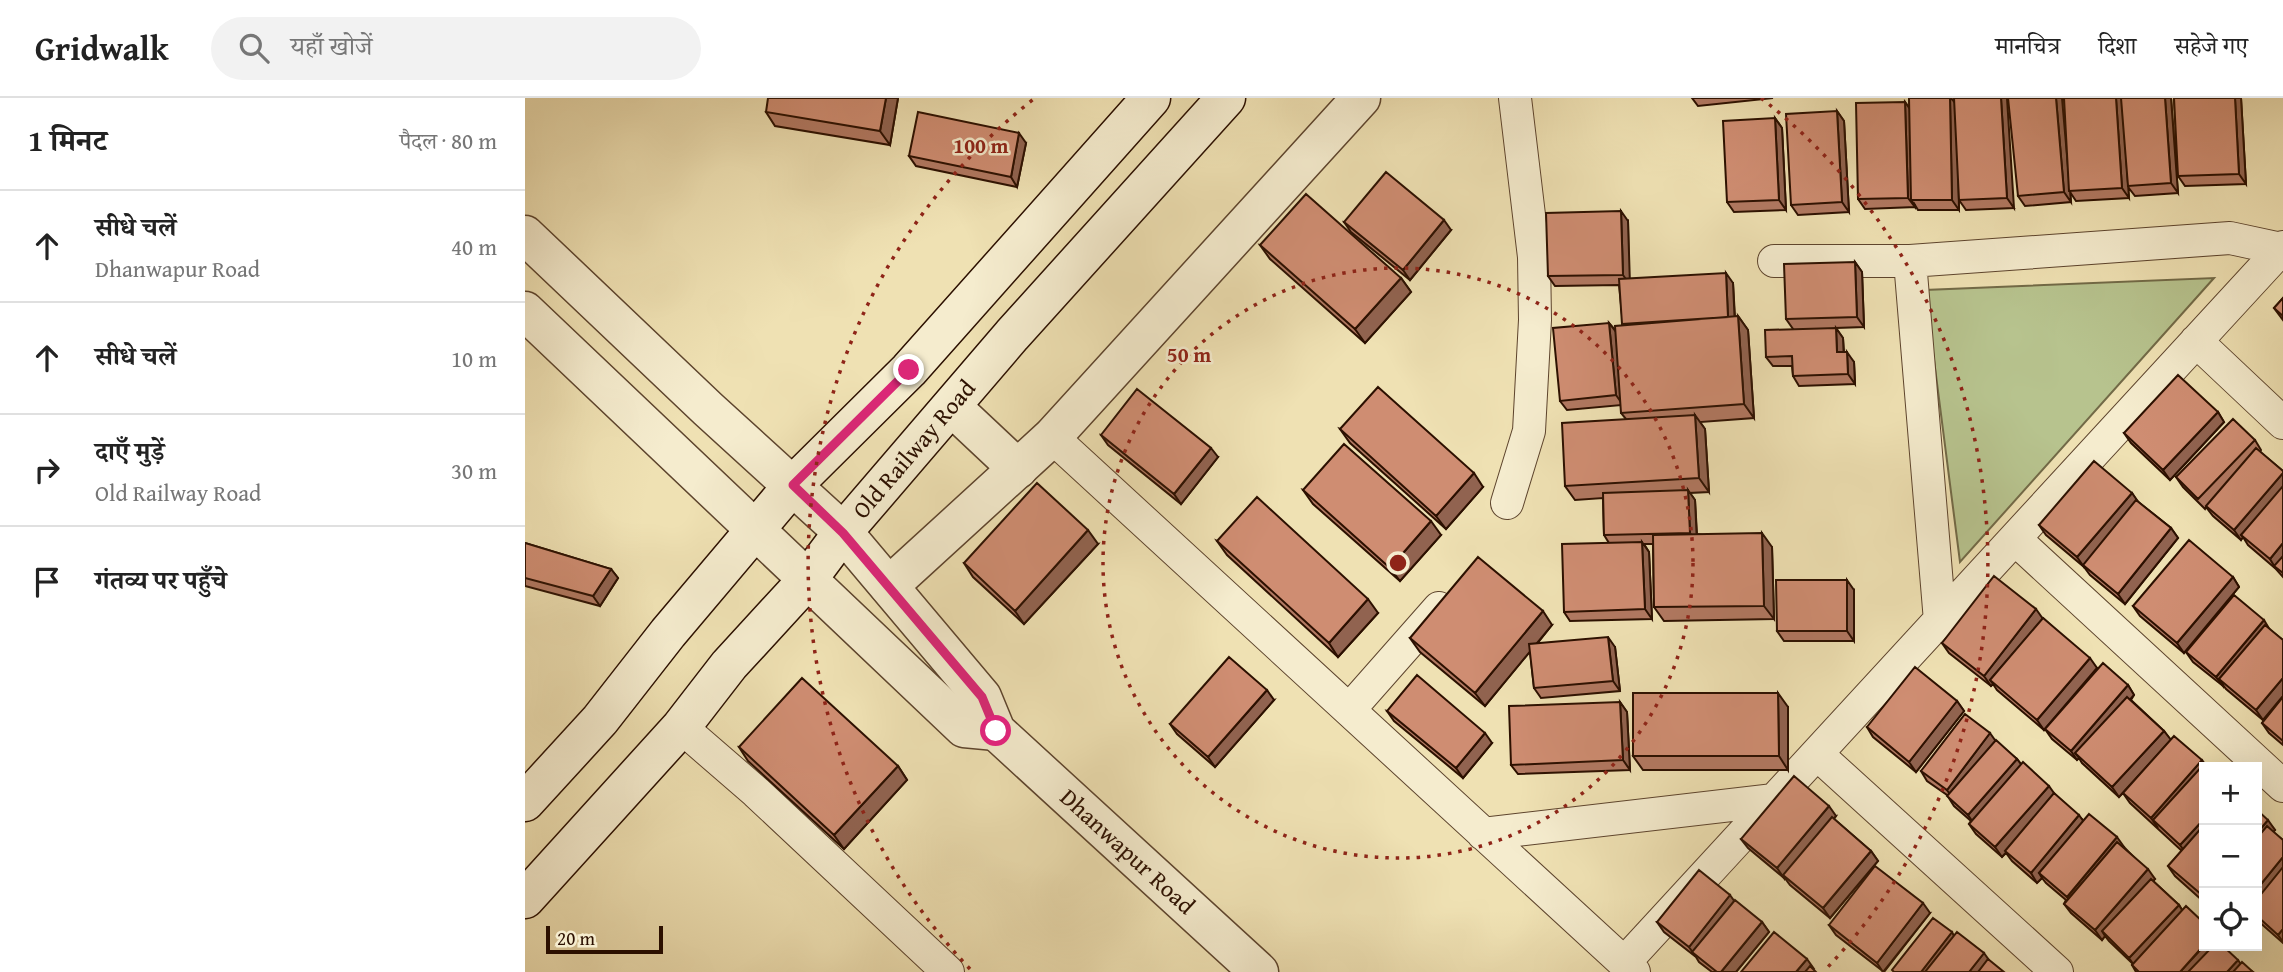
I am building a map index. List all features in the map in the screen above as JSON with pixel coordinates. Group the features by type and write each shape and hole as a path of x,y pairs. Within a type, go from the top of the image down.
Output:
{"street":[{"path":"525,802 600,720 667,633 793,485 909,370 1151,98"},
{"name":"Old Railway Road","path":"525,898 681,726 729,666 808,579 843,533 1012,335 1226,98"},
{"path":"889,586 1052,437 1361,98"},
{"path":"1507,503 1529,431 1535,320 1534,257 1515,98"},
{"name":"Dhanwapur Road","path":"525,235 843,533 982,697 996,731 1259,972"},
{"path":"1774,261 1910,261 2230,238 2282,248"},
{"path":"1052,437 1629,968 1774,800 2282,248"},
{"path":"1910,261 1940,621"},
{"path":"525,311 964,728 996,731"},
{"path":"2196,341 2283,423"},
{"path":"951,407 1017,469"},
{"path":"2015,539 2283,786"},
{"path":"1349,710 1457,588"},
{"path":"681,726 948,972"},
{"path":"1817,754 2057,972"},
{"path":"1483,834 1774,800"}],"green space":[{"path":"2214,278 1960,562 1925,290"}],"building":[{"path":"768,98 886,98 880,131 766,112"},
{"path":"1909,98 1950,98 1952,200 1911,200"},
{"path":"1954,98 2001,98 2007,198 1959,200"},
{"path":"2008,98 2056,98 2064,192 2018,196"},
{"path":"2064,98 2116,98 2122,188 2069,191"},
{"path":"2121,98 2165,98 2171,183 2128,186"},
{"path":"2174,98 2235,98 2239,174 2178,176"},
{"path":"1905,102 1908,198 1858,199 1856,103"},
{"path":"1837,111 1842,202 1791,205 1786,114"},
{"path":"918,112 1019,133 1011,177 909,156"},
{"path":"1775,118 1779,200 1727,202 1723,121"},
{"path":"1386,172 1444,220 1403,270 1344,222"},
{"path":"1306,194 1401,278 1355,329 1260,245"},
{"path":"1621,211 1623,275 1548,276 1546,213"},
{"path":"1855,262 1857,317 1786,319 1784,264"},
{"path":"1726,273 1728,317 1622,324 1619,279"},
{"path":"2283,298 2283,316 2274,308"},
{"path":"1738,316 1744,404 1621,413 1615,326"},
{"path":"1609,323 1616,395 1560,401 1553,328"},
{"path":"1836,328 1837,352 1847,352 1848,374 1793,376 1792,356 1766,357 1765,330"},
{"path":"2178,375 2218,412 2163,470 2124,433"},
{"path":"1378,387 1474,473 1436,516 1340,429"},
{"path":"1137,389 1211,448 1174,494 1101,435"},
{"path":"1695,415 1699,478 1565,486 1562,423"},
{"path":"2233,419 2255,440 2198,499 2176,477"},
{"path":"1344,444 1431,521 1390,568 1303,490"},
{"path":"2256,448 2283,473 2234,530 2206,506"},
{"path":"2094,461 2132,493 2077,557 2039,525"},
{"path":"1037,483 1088,530 1015,611 964,563"},
{"path":"2283,486 2283,543 2270,559 2241,535"},
{"path":"1688,490 1690,533 1604,535 1603,493"},
{"path":"1257,497 1368,599 1329,643 1217,541"},
{"path":"2136,500 2171,528 2118,594 2083,565"},
{"path":"1762,533 1764,606 1654,607 1653,535"},
{"path":"2189,540 2233,577 2177,643 2133,606"},
{"path":"1642,542 1645,609 1564,612 1562,544"},
{"path":"525,543 611,569 593,596 525,578"},
{"path":"2283,556 2283,573 2274,566"},
{"path":"1478,557 1543,611 1475,693 1410,638"},
{"path":"1994,576 2036,609 1984,676 1942,643"},
{"path":"1776,580 1847,580 1847,631 1777,631"},
{"path":"2234,595 2264,620 2216,677 2186,652"},
{"path":"2043,618 2090,658 2037,720 1990,680"},
{"path":"2265,625 2283,640 2283,678 2256,710 2219,679"},
{"path":"1608,637 1613,681 1534,688 1529,644"},
{"path":"1229,657 1267,690 1208,757 1170,724"},
{"path":"2103,663 2128,685 2071,751 2045,729"},
{"path":"1915,667 1957,701 1909,762 1867,727"},
{"path":"1417,675 1485,733 1456,768 1387,711"},
{"path":"802,678 898,766 834,835 739,747"},
{"path":"1633,693 1778,693 1779,756 1633,756"},
{"path":"2127,697 2164,731 2112,787 2075,753"},
{"path":"2283,697 2283,741 2262,723"},
{"path":"1620,702 1623,760 1511,765 1509,706"},
{"path":"1965,714 1990,733 1947,790 1921,771"},
{"path":"2174,736 2202,760 2151,818 2123,793"},
{"path":"1996,740 2017,759 1968,815 1947,796"},
{"path":"2023,762 2049,786 1995,847 1969,824"},
{"path":"2199,770 2199,824 2180,845 2153,820"},
{"path":"1794,776 1829,806 1777,868 1741,839"},
{"path":"2054,793 2079,815 2031,873 2005,851"},
{"path":"2089,814 2117,837 2067,897 2039,873"},
{"path":"2262,815 2268,820 2262,827"},
{"path":"1832,817 1871,851 1823,908 1783,875"},
{"path":"2267,826 2283,840 2283,857 2262,883 2262,832"},
{"path":"2199,831 2199,892 2168,866"},
{"path":"2117,842 2148,869 2095,930 2064,904"},
{"path":"1875,866 1923,903 1877,963 1829,925"},
{"path":"2283,867 2283,929 2278,935 2262,921 2262,893"},
{"path":"1699,870 1730,895 1689,947 1657,922"},
{"path":"2151,879 2179,905 2129,958 2102,931"},
{"path":"1735,900 1762,922 1721,972 1717,972 1692,952"},
{"path":"2186,906 2199,918 2199,951 2180,972 2139,972 2132,965"},
{"path":"1933,918 1952,932 1921,972 1894,972 1892,970"},
{"path":"1774,932 1807,959 1796,972 1741,972"},
{"path":"1957,932 1984,953 1969,972 1925,972"},
{"path":"2208,951 2228,951 2238,960 2227,972 2188,972"},
{"path":"1988,959 2004,972 1978,972"},
{"path":"2242,962 2253,972 2233,972"},
{"path":"1810,966 1816,972 1805,972"}],"route":[{"path":"909,370 793,485 843,533 982,697 996,731"}]}
